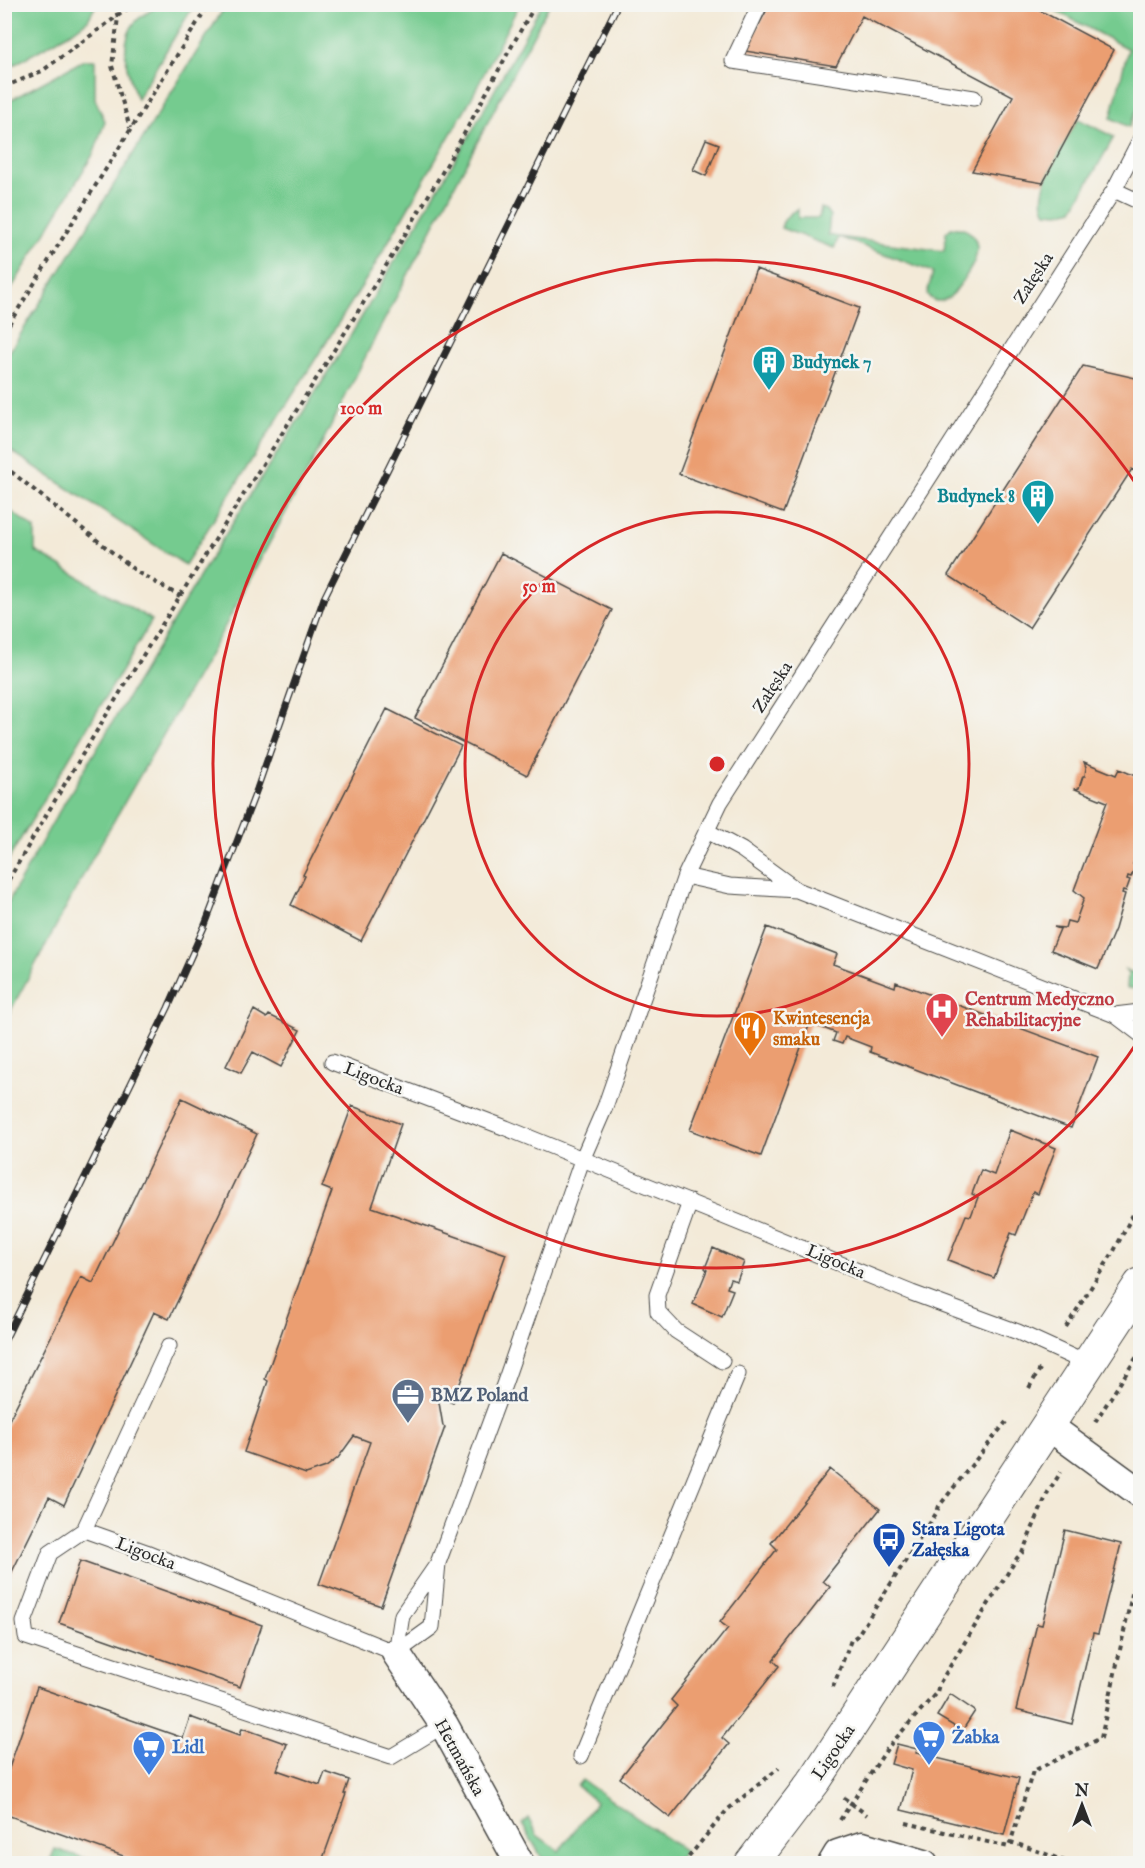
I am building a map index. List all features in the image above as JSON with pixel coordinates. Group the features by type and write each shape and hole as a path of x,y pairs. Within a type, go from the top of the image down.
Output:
{"street":[{"name":"Ligocka","path":"751,1863 815,1780 1140,1285"},
{"path":"1047,1425 1140,1493"},
{"name":"Hetmańska","path":"396,1653 444,1725 520,1863"},
{"path":"832,1863 838,1854 862,1846 924,1863"}],"lane":[{"path":"760,4 733,61 974,98"},
{"name":"Załęska","path":"686,876 720,803 1114,190 1140,140"},
{"path":"1114,190 1140,202"},
{"path":"707,831 742,850 797,890 1115,1015 1140,1034"},
{"path":"396,1653 402,1615 438,1563 505,1382 582,1160 605,1107 686,876 730,886 797,890"},
{"path":"1115,1015 1140,1012"},
{"name":"Ligocka","path":"332,1062 506,1128 912,1293 1018,1332 1088,1364"},
{"path":"690,1202 657,1295 658,1312 676,1331 722,1361"},
{"path":"169,1346 84,1530 50,1553 24,1622 26,1637 392,1757 444,1725"},
{"path":"581,1756 738,1374"},
{"name":"Ligocka","path":"84,1530 146,1552 396,1653"},
{"path":"396,1653 432,1627 438,1563"}],"path":[{"path":"114,4 118,16 112,66 130,128"},
{"path":"4,87 42,71 135,4"},
{"path":"4,332 208,4"},
{"path":"4,888 70,773 441,175 536,4"},
{"path":"4,466 137,572 180,596"},
{"path":"1093,1426 1140,1352"},
{"path":"851,1803 889,1746 935,1694 939,1684 1022,1553 1048,1492 1065,1467"},
{"path":"830,1695 851,1640 863,1626 939,1506"},
{"path":"897,1821 1009,1847 1033,1771 1101,1738 1140,1557"},
{"path":"683,1863 727,1810 787,1762"},
{"path":"840,1795 872,1819"},
{"path":"1010,1842 1074,1863"}],"green space":[{"path":"5,4 96,5 88,20 73,31 5,70"},
{"path":"160,4 194,5 137,99 126,60 127,39 136,21"},
{"path":"542,4 549,5 311,465 215,645 92,859 5,1021 5,908 51,825 215,551 336,360 471,133"},
{"path":"226,5 519,5 471,99 372,270 185,565 5,447 5,359"},
{"path":"1050,5 1140,5 1140,103 1129,127 1111,118 1128,49 1058,12"},
{"path":"84,60 95,60 95,99 105,121 94,153 5,299 5,103"},
{"path":"1078,119 1114,137 1073,209 1059,213 1046,212 1043,191 1047,179 1052,165"},
{"path":"821,208 826,210 830,216 828,235 839,237 834,248 781,228 789,214 798,209 798,218 819,218"},
{"path":"951,228 964,229 969,232 976,243 977,251 972,266 954,293 940,301 933,300 927,294 933,272 839,237 944,251 946,233"},
{"path":"5,507 35,529 35,551 152,620 5,865"},
{"path":"1125,970 1140,975 1140,989 1127,988 1128,974"},
{"path":"582,1780 685,1851 675,1863 545,1863 522,1824 528,1818 537,1835 559,1851 596,1802 577,1786"},
{"path":"55,1849 100,1863 49,1863"}],"building":[{"path":"770,4 1028,4 1114,50 1043,183 972,171 1013,96 862,16 836,66 745,51"},
{"path":"706,139 719,144 706,176 693,170"},
{"name":"Budynek 7","path":"756,269 859,308 783,513 679,474"},
{"name":"Budynek 8","path":"1083,366 1140,379 1140,474 1132,469 1029,628 948,575"},
{"path":"501,553 612,610 527,775 415,718"},
{"path":"387,709 461,746 361,941 291,905 305,876 303,875"},
{"path":"1084,762 1116,775 1119,769 1140,778 1140,849 1138,850 1140,853 1137,863 1133,864 1136,865 1131,877 1128,876 1127,879 1130,880 1126,891 1123,890 1122,893 1125,894 1115,929 1098,969 1051,950 1060,929 1054,927 1065,928 1067,921 1075,923 1084,898 1074,890 1107,802 1075,789 1079,788 1085,776"},
{"path":"767,927 837,954 833,964 895,987 896,982 1098,1057 1071,1128 870,1052 871,1047 845,1037 842,1044 833,1041 836,1033 810,1023 761,1156 690,1130"},
{"path":"254,1010 267,1018 269,1015 300,1030 281,1067 253,1052 241,1073 226,1066"},
{"path":"182,1098 257,1134 169,1319 154,1312 64,1505 49,1497 4,1588 4,1430 81,1277 93,1283"},
{"path":"352,1106 401,1124 372,1207 506,1254 453,1403 438,1397 445,1427 381,1606 319,1584 370,1442 354,1436 338,1458 326,1467 306,1474 244,1452 268,1381 265,1379 332,1191 322,1187"},
{"path":"1010,1130 1056,1148 1038,1194 1033,1192 1016,1235 1011,1233 994,1278 948,1260 966,1215 971,1216 978,1197 972,1194 981,1170 994,1175"},
{"path":"713,1248 744,1262 737,1281 730,1279 727,1288 733,1290 722,1317 693,1304"},
{"path":"830,1469 880,1509 823,1581 830,1587 773,1660 779,1666 722,1738 729,1744 670,1818 620,1778 677,1706 671,1700 728,1628 720,1622 777,1549 771,1543"},
{"path":"1065,1530 1121,1544 1098,1634 1093,1633 1072,1724 1016,1710 1037,1624 1042,1625"},
{"path":"80,1561 262,1625 240,1687 59,1623"},
{"name":"Lidl","path":"37,1687 183,1738 190,1717 240,1735 242,1728 287,1744 277,1770 320,1785 325,1772 349,1780 321,1864 146,1864 4,1814 4,1770 8,1771"},
{"path":"950,1694 975,1711 962,1731 937,1716"},
{"path":"897,1744 917,1749 916,1753 1019,1778 1004,1835 901,1810 912,1770 891,1764"}],"railway":[{"path":"4,1342 168,1008 205,925 257,789 324,598 618,4"}],"place":[{"name":"Budynek 7","path":"769,391"},
{"name":"Budynek 8","path":"1038,525"},
{"name":"Centrum Medyczno Rehabilitacyjne","path":"942,1038"},
{"name":"Kwintesencja smaku","path":"750,1057"},
{"name":"BMZ Poland","path":"408,1424"},
{"name":"Stara Ligota Załęska","path":"889,1568"},
{"name":"Żabka","path":"929,1766"},
{"name":"Lidl","path":"149,1776"}]}
